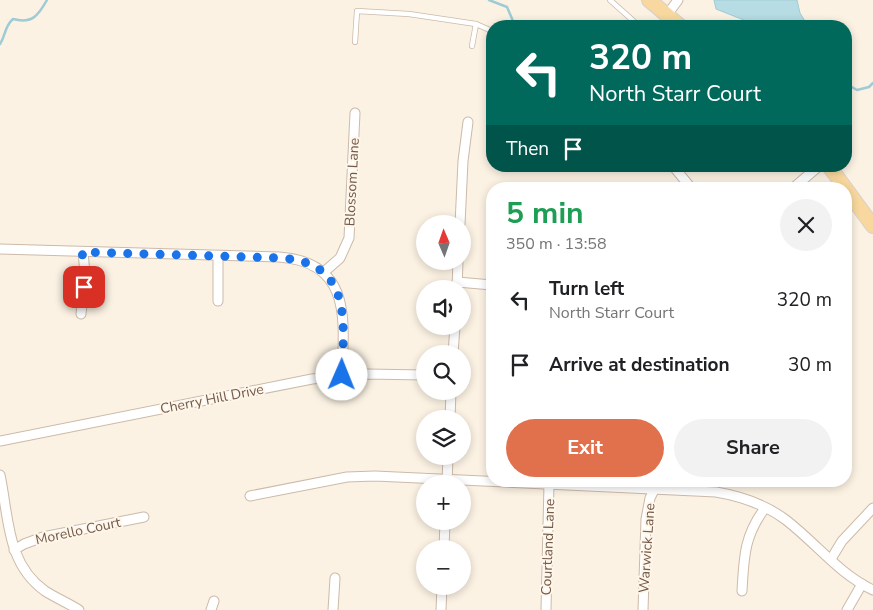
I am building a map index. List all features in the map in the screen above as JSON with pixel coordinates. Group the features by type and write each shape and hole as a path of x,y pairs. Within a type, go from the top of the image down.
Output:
{"main road":[{"path":"649,0 673,20"},
{"path":"852,197 873,226"}],"street":[{"path":"667,15 678,0"},
{"name":"Blossom Lane","path":"324,272 340,258 349,238 355,114"},
{"path":"460,215 463,161 468,122"},
{"path":"678,172 686,182"},
{"path":"801,182 813,172"},
{"path":"0,249 290,258 310,263 324,272 333,283 341,306 343,324 342,375"},
{"path":"81,314 85,273 82,252"},
{"path":"218,256 218,301"},
{"path":"471,286 486,285"},
{"name":"Cherry Hill Drive","path":"0,440 312,379 342,375 416,375"},
{"path":"0,475 8,527 14,550 23,568 46,591 79,610"},
{"path":"250,496 347,477 375,476 416,479"},
{"path":"471,482 486,482"},
{"name":"Courtland Lane","path":"546,610 549,487"},
{"path":"628,487 721,493 736,496 766,508 785,520 851,577 873,590"},
{"name":"Warwick Lane","path":"643,610 646,519 650,498 655,488"},
{"path":"742,591 746,543 754,524 766,508"},
{"path":"831,559 842,541 873,508"},
{"name":"Morello Court","path":"14,550 43,537 144,517"},
{"path":"333,610 335,578"},
{"path":"847,610 862,584"},
{"path":"441,610 442,595"}],"lane":[{"path":"610,0 632,20"},
{"path":"355,42 357,11 418,15 476,24 486,28"},
{"path":"472,46 476,24"}],"water":[{"path":"714,0 797,0 800,13 804,20 744,20 716,9"}],"waterway":[{"path":"0,44 8,25 13,19 25,20 34,17 47,0"},
{"path":"489,0 507,7 513,20"},
{"path":"852,87 857,90 869,87 873,83"}],"route":[{"path":"84,287 85,273 82,252 290,258 310,263 320,268 329,277 341,306 343,324 342,375"}]}
